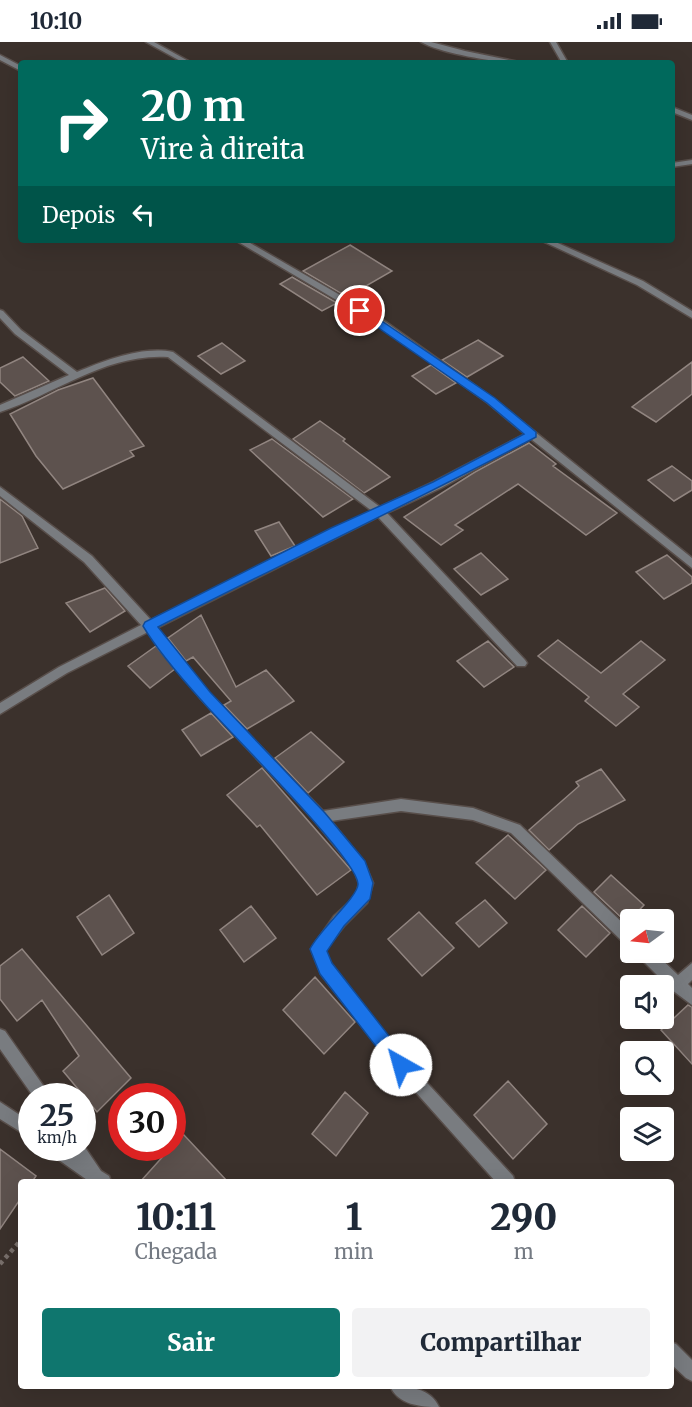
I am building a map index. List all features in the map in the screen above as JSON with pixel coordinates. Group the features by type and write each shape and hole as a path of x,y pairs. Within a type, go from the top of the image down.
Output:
{"street":[{"path":"149,42 183,60"},
{"path":"424,42 464,53 504,60"},
{"path":"554,42 564,60"},
{"path":"0,57 18,67"},
{"path":"675,110 692,118"},
{"path":"675,165 692,162"},
{"path":"244,243 380,322 491,401 692,564"},
{"path":"551,243 640,283 692,315"},
{"path":"0,313 18,332 77,376"},
{"path":"0,409 77,376 142,354 157,351 170,354 379,512 521,663"},
{"path":"0,709 63,670 437,485 532,434"},
{"path":"0,491 88,559 149,626 205,696 320,817 359,866 366,883 362,899 339,921 318,949 326,969 401,1065 504,1179"},
{"path":"320,817 401,805 473,814 515,829 620,929"},
{"path":"655,963 692,998"},
{"path":"677,984 692,970"},
{"path":"0,1036 33,1083"},
{"path":"0,1110 18,1122"},
{"path":"73,1161 100,1179"},
{"path":"87,1161 100,1179"},
{"path":"674,1354 692,1372"},
{"path":"403,1389 430,1407"}],"path":[{"path":"0,1264 18,1243"}],"building":[{"path":"350,245 392,271 347,297 303,271"},
{"path":"292,277 337,303 322,311 280,284"},
{"path":"478,340 503,356 467,377 442,360"},
{"path":"222,343 245,361 221,374 198,356"},
{"path":"23,357 49,381 15,396 0,382 0,368"},
{"path":"692,362 692,394 656,422 632,407"},
{"path":"431,365 456,383 436,394 412,376"},
{"path":"93,378 144,446 130,451 134,456 63,489 36,456 10,414 58,390"},
{"path":"320,421 390,477 364,493 293,439"},
{"path":"272,439 353,499 323,517 250,450"},
{"path":"529,443 556,464 553,466 617,513 586,535 518,484 455,525 463,530 441,545 404,517 475,472"},
{"path":"672,466 692,481 692,490 674,501 648,480"},
{"path":"0,499 22,516 38,548 0,563"},
{"path":"279,522 295,546 271,556 255,531"},
{"path":"481,553 508,579 481,595 454,569"},
{"path":"667,555 692,577 692,583 664,599 636,572"},
{"path":"105,588 125,611 90,632 66,603"},
{"path":"201,615 236,687 266,670 294,701 247,729 224,705 231,701 193,657 186,661 168,638"},
{"path":"558,640 601,673 641,641 665,660 623,694 639,707 616,726 585,701 589,697 538,656"},
{"path":"488,641 514,667 484,687 457,661"},
{"path":"156,646 175,669 150,688 128,666"},
{"path":"211,713 233,737 201,756 182,730"},
{"path":"311,732 344,762 308,793 275,758"},
{"path":"262,768 351,870 317,895 260,825 257,827 227,795"},
{"path":"601,769 625,800 578,824 549,850 529,830 579,786 576,782"},
{"path":"508,835 546,870 515,899 476,863"},
{"path":"611,875 644,905 640,909 620,909 620,916 594,892"},
{"path":"109,895 134,933 102,955 77,917"},
{"path":"485,900 507,923 479,947 456,923"},
{"path":"251,906 276,938 244,962 220,930"},
{"path":"582,906 610,933 586,957 558,930"},
{"path":"419,912 454,948 422,976 388,939"},
{"path":"22,949 131,1078 126,1083 108,1083 108,1101 97,1112 96,1083 73,1083 63,1071 79,1056 42,1000 17,1021 0,999 0,966"},
{"path":"315,977 355,1022 324,1054 283,1010"},
{"path":"688,1005 692,1007 692,1064 674,1044 674,1041 671,1041 661,1030 674,1029 674,1018"},
{"path":"508,1081 547,1124 513,1159 474,1115"},
{"path":"345,1092 368,1113 336,1156 312,1134"},
{"path":"186,1137 225,1179 143,1179 159,1161 186,1161"},
{"path":"0,1149 36,1176 34,1179 18,1179 18,1202 0,1229"}],"route":[{"path":"360,311 380,322 491,401 532,434 437,485 335,532 149,626 205,696 320,817 359,866 366,883 362,899 339,921 318,949 326,969 401,1065"}]}
